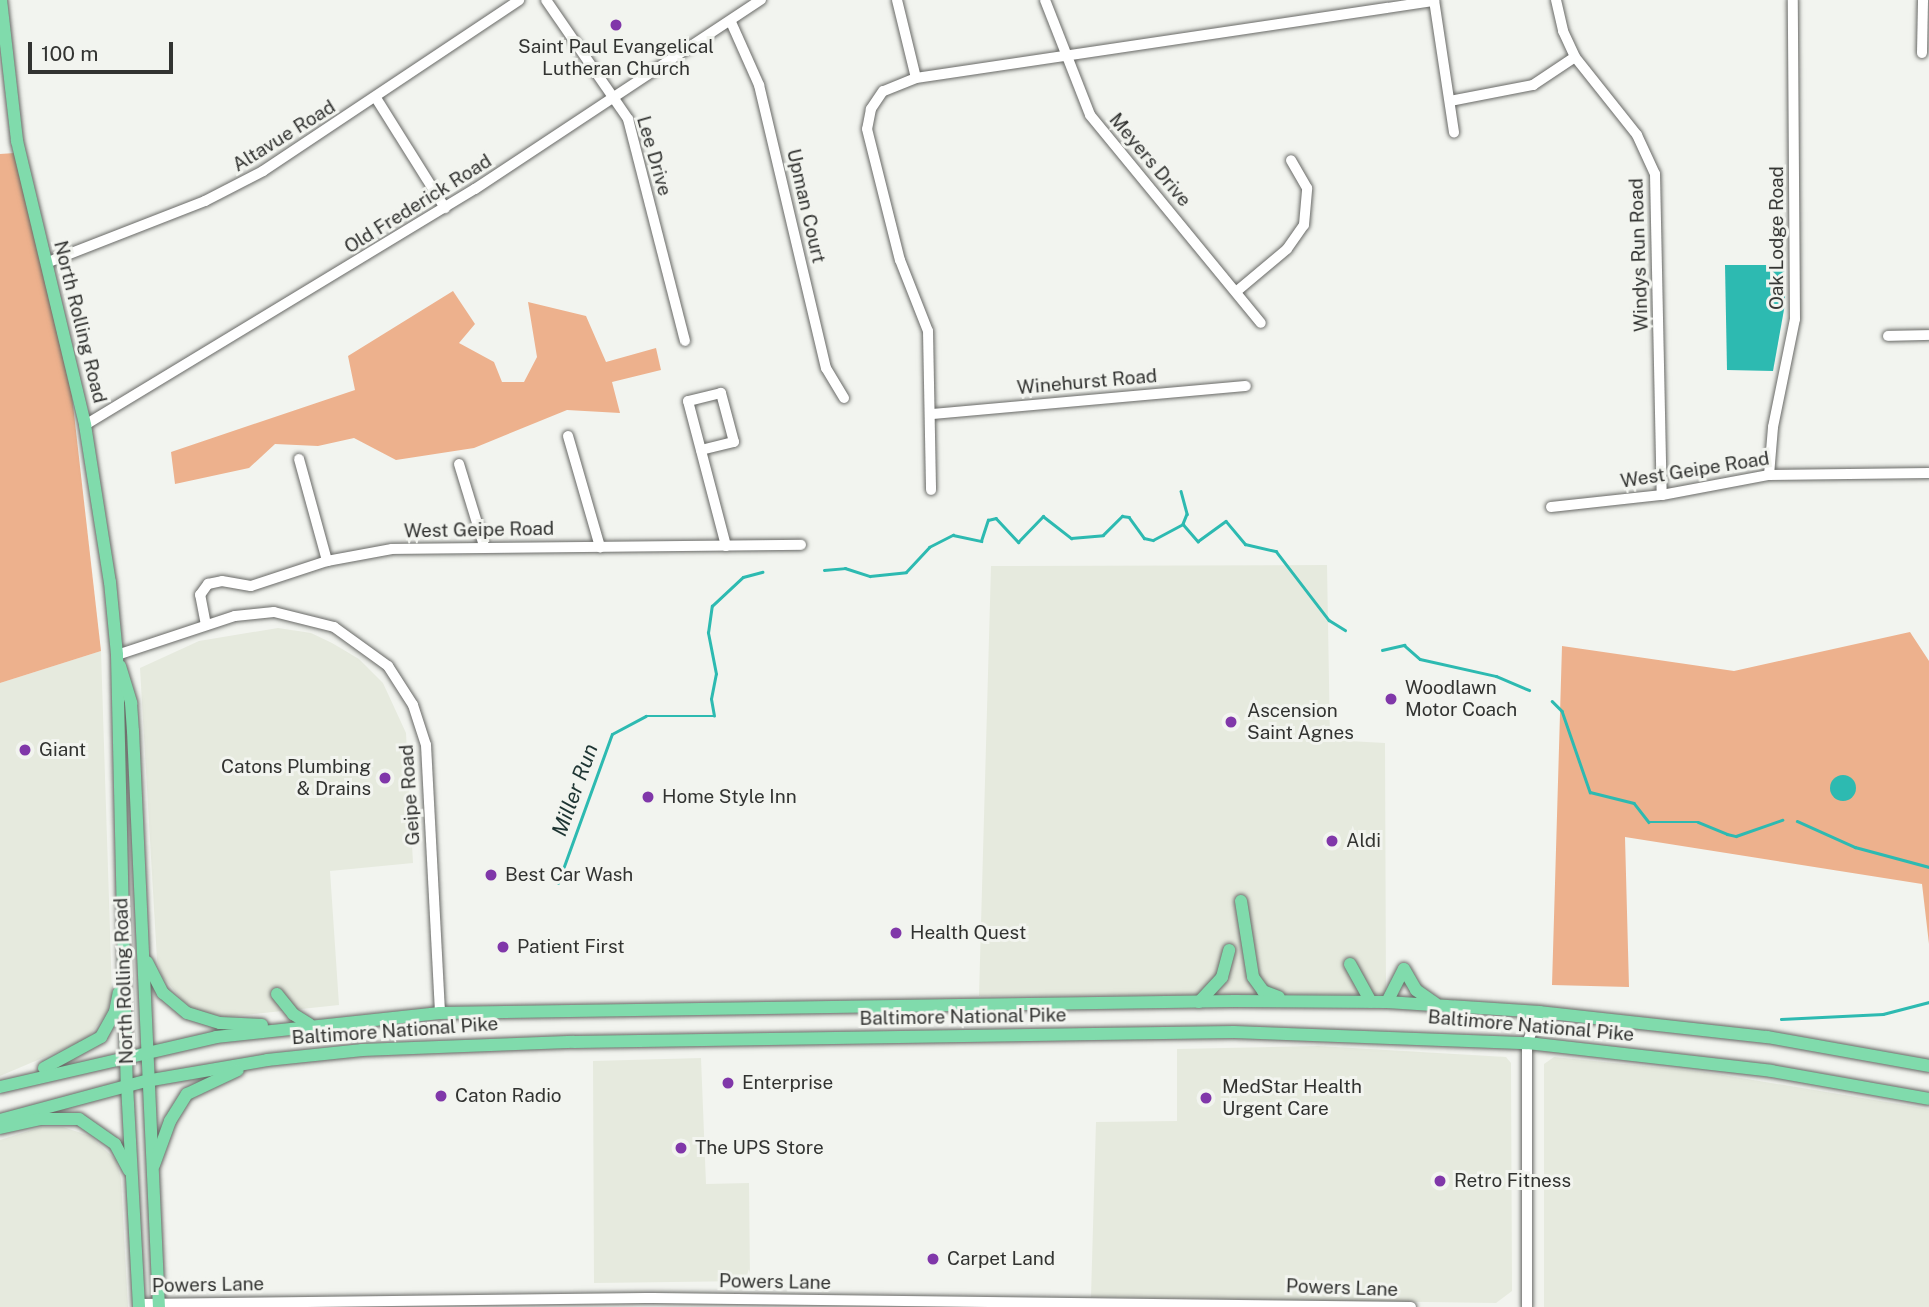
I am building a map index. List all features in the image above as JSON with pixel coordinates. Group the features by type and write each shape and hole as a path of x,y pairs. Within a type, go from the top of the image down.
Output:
{"main road":[{"name":"North Rolling Road","path":"1,0 11,110 85,425 117,655 127,1085 139,1306"},
{"name":"North Rolling Road","path":"117,655 131,703 158,1305"},
{"path":"1241,901 1257,985 1269,996 1307,1001"},
{"path":"1,1087 78,1053 101,1037 115,1012 123,943"},
{"path":"1199,1002 1222,977 1229,950"},
{"path":"144,954 163,993 187,1013 220,1023 286,1027"},
{"path":"1350,964 1371,1002"},
{"path":"1387,1003 1404,969 1416,990 1438,1005"},
{"path":"277,994 293,1014 310,1024"},
{"name":"Baltimore National Pike","path":"1,1087 127,1055 286,1027 440,1013 1199,1002 1371,1002 1540,1012 1767,1037 1929,1066"},
{"name":"Baltimore National Pike","path":"0,1120 127,1085 267,1060 478,1044 1220,1032 1527,1042 1771,1071 1929,1099"},
{"path":"151,1176 170,1121 187,1094 267,1060"},
{"path":"0,1128 41,1119 79,1119 115,1144 131,1173"}],"street":[{"name":"Altavue Road","path":"46,263 232,188 376,98 519,0"},
{"name":"Lee Drive","path":"546,0 628,120 685,341"},
{"name":"Old Frederick Road","path":"85,425 445,208 614,100 761,0"},
{"path":"897,0 916,78"},
{"name":"Meyers Drive","path":"1045,0 1090,115 1237,290 1261,323"},
{"name":"Windys Run Road","path":"1556,0 1563,31 1576,57 1637,135 1655,174 1662,495"},
{"name":"Oak Lodge Road","path":"1769,475 1773,426 1795,309 1793,0"},
{"path":"1922,53 1923,0"},
{"path":"931,490 929,331 900,260 867,129 871,109 883,91 916,78 1434,1 1454,133"},
{"name":"Upman Court","path":"731,22 760,85 825,368 844,398"},
{"path":"1450,101 1525,87 1576,57"},
{"path":"376,98 445,208"},
{"path":"1237,290 1287,249 1304,225 1307,188 1291,160"},
{"path":"1888,336 1929,335"},
{"name":"Winehurst Road","path":"932,414 1245,386"},
{"path":"701,450 734,442 721,393 688,401 726,547"},
{"path":"568,436 600,547"},
{"path":"299,459 327,561"},
{"path":"459,464 484,546"},
{"name":"West Geipe Road","path":"1551,507 1662,495 1769,475 1929,473"},
{"name":"West Geipe Road","path":"206,625 200,595 208,584 222,581 251,586 327,561 419,546 801,545"},
{"name":"Geipe Road","path":"117,655 253,612 313,619 355,638 402,685 426,745 440,1013"},
{"path":"1527,1307 1527,1042 1540,1012"},
{"name":"Powers Lane","path":"139,1306 653,1298 1411,1307"}],"shaded area":[{"path":"15,153 72,396 101,651 0,683 0,154"},
{"path":"453,291 475,324 459,343 494,362 502,382 524,382 537,357 528,302 586,316 606,362 656,348 661,370 612,382 620,413 567,410 474,448 396,460 354,438 318,446 275,444 249,468 175,484 171,452 355,390 348,356"},
{"path":"1327,565 1330,740 1385,743 1386,994 979,996 991,566"},
{"path":"278,628 311,633 332,643 359,659 383,683 406,733 413,863 330,871 339,1005 226,1017 198,1011 183,1001 162,976 157,960 140,668 199,641"},
{"path":"1910,632 1929,661 1929,944 1922,884 1625,837 1629,987 1552,985 1562,646 1734,671"},
{"path":"101,651 112,995 106,1014 87,1039 0,1076 0,683"},
{"path":"1318,1046 1506,1057 1511,1063 1512,1291 1496,1303 1091,1297 1096,1122 1177,1121 1177,1049"},
{"path":"1554,1057 1705,1072 1929,1109 1929,1307 1544,1307 1544,1064"},
{"path":"701,1058 706,1184 749,1183 750,1281 594,1283 593,1061"},
{"path":"41,1127 63,1127 90,1136 116,1160 121,1179 128,1307 0,1307 0,1140"}],"water":[{"path":"1725,265 1785,265 1785,304 1773,371 1727,370"},
{"path":"1843,775 1852,779 1856,788 1852,797 1843,801 1834,797 1830,788 1834,779"}],"waterway":[{"path":"1181,491 1187,514 1183,524"},
{"name":"Miller Run","path":"824,570 845,568 870,576 906,572 929,547 953,535 981,541 988,520 996,518 1018,542 1043,516 1071,538 1103,535 1122,516 1129,517 1144,538 1153,540 1183,524 1198,541 1226,521 1245,544 1276,551 1329,620 1345,630"},
{"name":"Miller Run","path":"558,883 612,734 646,716 714,716 711,699 716,674 708,633 712,606 743,577 762,572"},
{"name":"Miller Run","path":"1382,650 1404,645 1420,659 1496,676 1529,690"},
{"name":"Miller Run","path":"1552,701 1562,711 1590,792 1634,803 1649,822 1698,822 1736,836 1782,820"},
{"name":"Miller Run","path":"1797,821 1855,847 1929,867"},
{"path":"1781,1019 1883,1014 1929,1002"}],"place":[{"name":"Saint Paul Evangelical Lutheran Church","path":"616,25"},
{"name":"Woodlawn Motor Coach","path":"1391,699"},
{"name":"Ascension Saint Agnes","path":"1231,722"},
{"name":"Giant","path":"25,750"},
{"name":"Catons Plumbing & Drains","path":"385,778"},
{"name":"Home Style Inn","path":"648,797"},
{"name":"Aldi","path":"1332,841"},
{"name":"Best Car Wash","path":"491,875"},
{"name":"Health Quest","path":"896,933"},
{"name":"Patient First","path":"503,947"},
{"name":"Enterprise","path":"728,1083"},
{"name":"Caton Radio","path":"441,1096"},
{"name":"MedStar Health Urgent Care","path":"1206,1098"},
{"name":"The UPS Store","path":"681,1148"},
{"name":"Retro Fitness","path":"1440,1181"},
{"name":"Carpet Land","path":"933,1259"}]}
